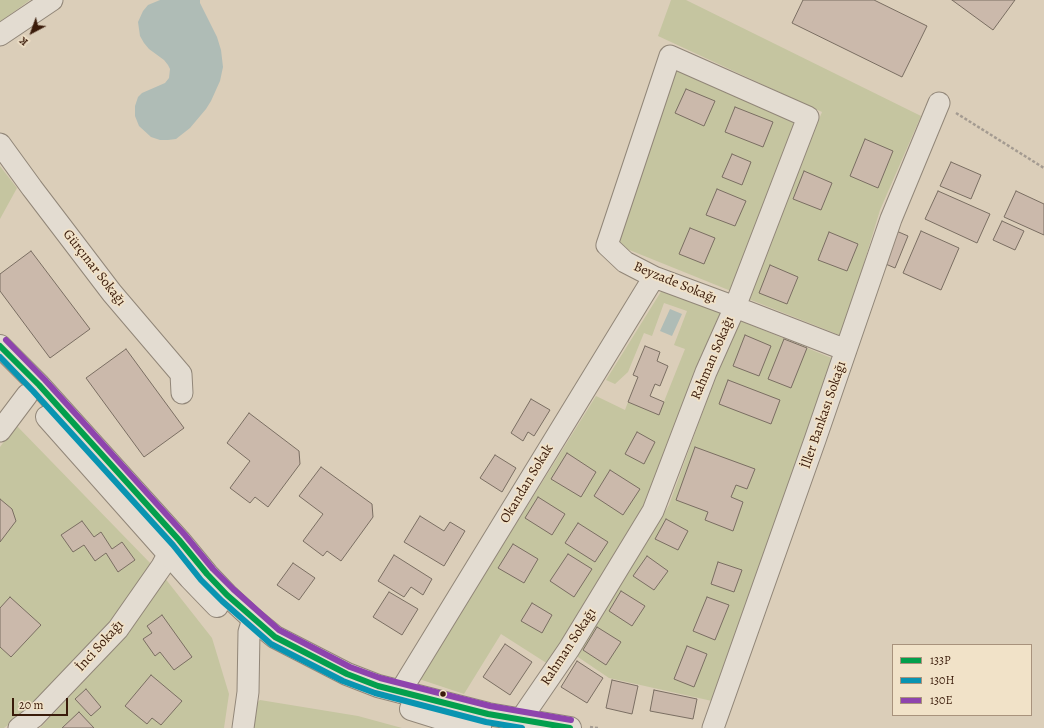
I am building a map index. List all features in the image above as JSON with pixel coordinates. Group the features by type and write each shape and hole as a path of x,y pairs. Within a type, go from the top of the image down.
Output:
{"street":[{"path":"0,35 52,0"},
{"name":"Beyzade Sokağı","path":"670,56 607,245 625,262 654,277 846,350"},
{"name":"Rahman Sokağı","path":"521,719 569,649 653,511 706,372 735,307 808,116 670,56"},
{"name":"İller Bankası Sokağı","path":"713,728 816,440 891,219 939,103"},
{"name":"Gürçınar Sokağı","path":"0,144 112,293 181,374 182,393"},
{"name":"Okandan Sokak","path":"400,692 654,277"},
{"path":"0,346 39,385 179,540 251,626 287,658 315,674 338,684 438,718 462,725 480,728"},
{"path":"0,366 216,605 251,626 347,674 378,686 480,712 570,728"},
{"path":"0,431 27,395"},
{"name":"İnci Sokağı","path":"19,728 34,717 118,629 169,554"},
{"path":"243,728 248,692 251,626"}],"path":[{"path":"939,103 1044,168"}],"green space":[{"path":"0,0 30,0 0,22"},
{"path":"671,0 686,0 921,116 880,210 842,336 746,298 822,112 658,36"},
{"path":"674,66 796,121 731,291 617,245"},
{"path":"0,166 17,188 0,219"},
{"path":"662,290 721,312 644,506 548,664 501,634 464,694 419,679 596,396 625,410 628,402 659,414 685,349 674,345 687,311 664,303 652,336 644,333 628,372 615,384 606,380"},
{"path":"736,319 834,359 712,701 609,678 575,655 669,505"},
{"path":"16,425 152,565 112,622 25,712 4,728 0,728 0,447"},
{"path":"164,577 212,638 229,694 224,728 40,728 127,635"},
{"path":"260,700 358,716 402,728 251,728 253,706"}],"shaded area":[{"path":"160,0 200,0 200,3 217,37 221,50 223,67 220,81 206,109 190,128 176,139 168,140 160,140 151,137 139,126 135,116 135,106 138,97 142,93 165,83 169,78 170,69 168,65 144,43 140,36 138,22 143,11 148,5"},
{"path":"670,309 682,314 672,336 660,331"}],"building":[{"path":"803,0 874,0 927,26 902,77 792,23"},
{"path":"952,0 1015,0 993,30"},
{"path":"686,89 715,101 704,126 675,113"},
{"path":"735,107 773,122 763,147 725,132"},
{"path":"865,139 893,151 878,188 850,176"},
{"path":"732,154 751,162 742,185 722,177"},
{"path":"951,162 981,175 971,199 940,186"},
{"path":"804,171 832,183 821,210 793,199"},
{"path":"717,189 746,201 735,226 706,215"},
{"path":"938,191 990,214 977,243 925,219"},
{"path":"1016,191 1044,204 1044,235 1004,217"},
{"path":"1002,221 1024,231 1015,250 993,240"},
{"path":"690,228 715,238 704,264 679,254"},
{"path":"894,230 908,236 895,268 881,262"},
{"path":"921,231 959,248 941,290 903,273"},
{"path":"829,232 858,244 847,271 818,260"},
{"path":"31,251 90,329 50,358 0,291 0,274"},
{"path":"770,265 798,277 787,304 759,293"},
{"path":"745,335 771,346 759,376 733,366"},
{"path":"784,339 807,348 791,388 768,379"},
{"path":"645,346 660,352 657,361 668,366 660,386 655,384 650,396 664,402 659,415 628,402 638,377 633,375"},
{"path":"126,349 184,428 144,457 86,378"},
{"path":"728,380 780,400 771,424 719,404"},
{"path":"531,399 550,410 534,436 528,432 523,441 511,433"},
{"path":"249,413 299,451 300,464 268,507 255,497 250,503 230,488 250,461 227,443"},
{"path":"637,432 655,442 644,464 625,454"},
{"path":"695,447 755,469 747,489 736,485 731,497 743,502 733,531 705,520 708,512 676,500"},
{"path":"567,453 596,472 581,497 551,479"},
{"path":"495,455 516,468 502,492 480,478"},
{"path":"321,467 372,504 373,517 341,561 327,551 323,556 303,541 323,514 299,496"},
{"path":"610,470 640,489 623,515 594,496"},
{"path":"538,497 565,514 552,535 525,518"},
{"path":"0,499 12,509 16,521 0,542"},
{"path":"420,516 444,531 450,522 465,531 444,566 404,542"},
{"path":"666,519 688,531 678,550 655,539"},
{"path":"82,521 94,537 101,532 112,549 122,542 135,560 118,572 106,553 95,561 84,545 73,552 61,535"},
{"path":"578,523 608,542 595,562 565,543"},
{"path":"513,544 538,559 524,583 498,568"},
{"path":"568,554 592,569 574,597 550,581"},
{"path":"394,555 432,579 423,595 411,587 404,597 378,581"},
{"path":"647,556 668,571 654,590 633,576"},
{"path":"718,562 742,570 734,592 711,584"},
{"path":"293,563 315,578 299,600 277,585"},
{"path":"621,591 645,606 632,626 609,611"},
{"path":"389,592 418,609 402,635 373,617"},
{"path":"10,597 41,625 11,657 0,647 0,608"},
{"path":"707,597 729,605 715,640 693,631"},
{"path":"532,603 552,615 542,633 521,621"},
{"path":"162,615 192,657 174,670 160,652 155,656 143,639 152,633 147,626"},
{"path":"597,627 621,642 606,665 583,650"},
{"path":"505,644 532,662 510,695 483,677"},
{"path":"687,646 707,654 694,687 674,679"},
{"path":"577,661 603,678 587,703 561,687"},
{"path":"151,675 182,701 161,725 152,718 147,724 125,706"},
{"path":"612,680 638,686 632,714 606,708"},
{"path":"86,689 101,707 91,716 75,699"},
{"path":"654,690 697,699 693,719 650,711"},
{"path":"79,712 94,728 62,728"}],"transit line":[{"name":"130E","path":"6,340 45,380 185,535 213,569 279,630 350,667 380,678 490,706 571,720"},
{"name":"133P","path":"0,346 39,385 179,540 207,574 227,595 275,637 347,674 378,686 488,714 570,728"},
{"name":"130H","path":"0,357 33,391 173,545 201,580 222,601 271,644 343,681 375,693 486,722 522,728"}]}
